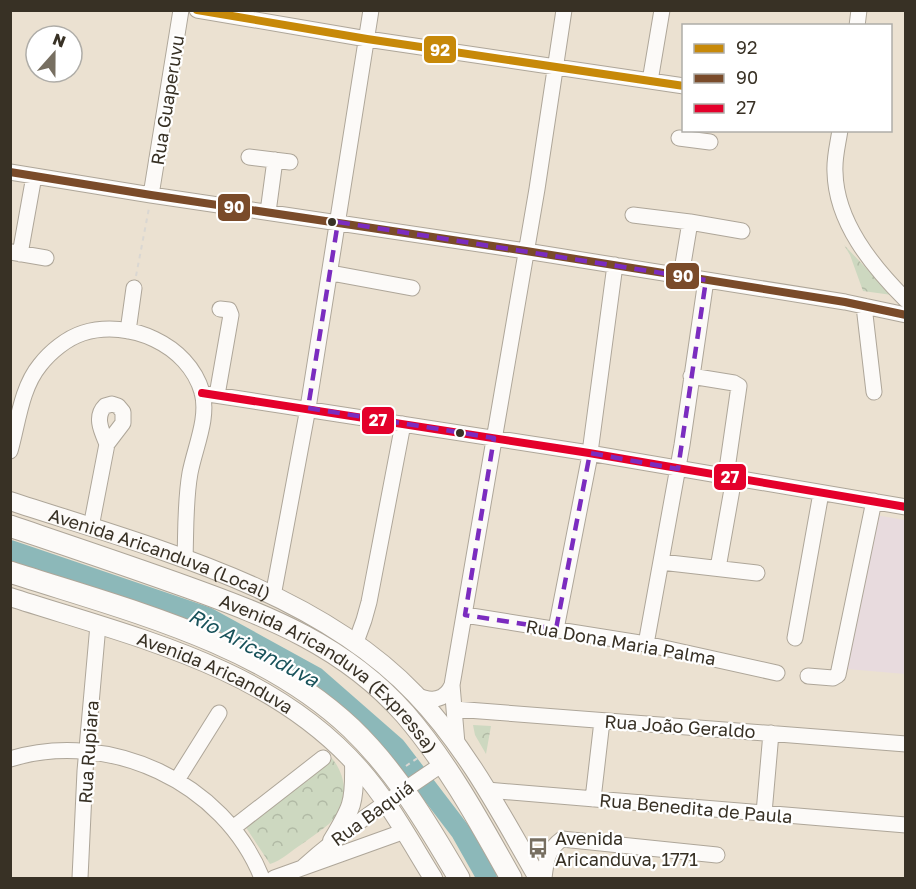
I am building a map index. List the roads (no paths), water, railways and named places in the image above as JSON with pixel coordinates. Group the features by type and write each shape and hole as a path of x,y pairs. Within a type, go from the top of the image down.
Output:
{"highway":[{"name":"Avenida Aricanduva (Expressa)","path":"10,526 246,609 297,631 343,659 381,690 405,714 441,765 512,879"},
{"path":"10,572 164,624 257,661 308,693 350,728 402,780 459,879"}],"main road":[{"name":"Avenida Aricanduva (Local)","path":"10,501 185,559 301,609 356,642 417,695 457,744 487,790 538,879"},
{"name":"Avenida Aricanduva","path":"10,597 201,660 258,687 293,708 320,729 354,763 386,802"},
{"path":"332,841 353,803 354,763"},
{"path":"386,802 433,879"}],"street":[{"name":"Rua Guaperuvu","path":"151,195 181,10"},
{"path":"197,10 367,39 682,86"},
{"path":"273,596 331,273 371,10"},
{"path":"457,744 452,685 526,251 564,10"},
{"path":"650,81 662,10"},
{"path":"840,132 835,174 848,223 869,259 906,300"},
{"path":"689,136 710,142"},
{"path":"249,157 283,161 268,212"},
{"path":"10,172 615,265 906,315"},
{"path":"34,176 15,253 46,258"},
{"path":"633,215 742,231"},
{"path":"681,276 690,222"},
{"path":"556,629 589,453 615,265"},
{"path":"331,273 412,288"},
{"path":"646,644 678,469 706,280"},
{"path":"128,331 134,288"},
{"path":"864,306 874,392"},
{"path":"185,559 188,491 203,414 231,315 229,310 220,309"},
{"path":"10,451 26,391 39,365 68,340 82,333 104,329 128,331 156,340 177,353 210,394 589,453 906,507"},
{"path":"691,376 734,383 739,386 718,568"},
{"path":"356,642 369,602 403,424"},
{"path":"91,527 107,444"},
{"path":"795,638 821,493"},
{"path":"808,676 837,677 873,501"},
{"path":"661,562 757,573"},
{"name":"Rua Dona Maria Palma","path":"465,615 646,644 777,673"},
{"name":"Rua Rupiara","path":"80,879 98,625"},
{"path":"417,695 426,699 436,699 447,694 452,685"},
{"name":"Rua João Geraldo","path":"454,709 906,744"},
{"path":"177,780 219,713"},
{"path":"593,799 602,721"},
{"path":"764,813 771,733"},
{"path":"10,759 38,753 88,752 136,762 177,780 202,796 233,828 248,848 262,879"},
{"path":"233,828 323,758"},
{"name":"Rua Baquiá","path":"303,867 332,841 386,802 402,780 441,765"},
{"name":"Rua Benedita de Paula","path":"487,790 906,825"},
{"name":"Rua Baquiá","path":"274,879 405,831"},
{"path":"544,879 546,857 550,849 562,839 717,855"}],"waterway":[{"name":"Rio Aricanduva","path":"10,550 207,617 316,677 396,747 461,832 487,878"}],"place":[{"name":"Avenida Aricanduva, 1771","path":"538,848"}]}
